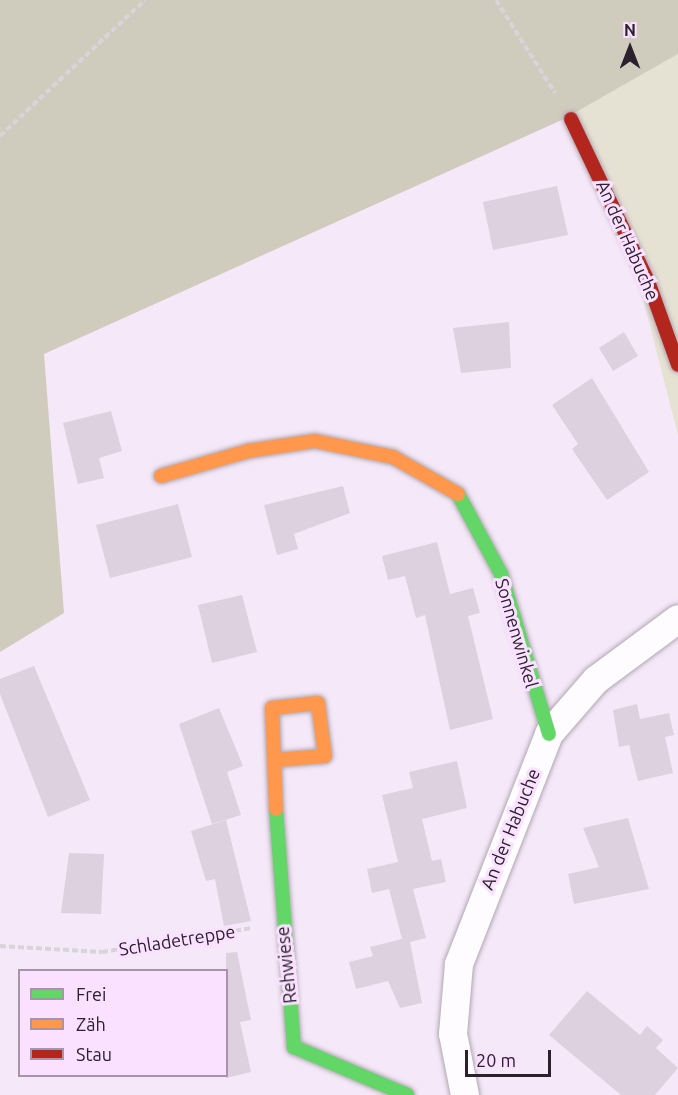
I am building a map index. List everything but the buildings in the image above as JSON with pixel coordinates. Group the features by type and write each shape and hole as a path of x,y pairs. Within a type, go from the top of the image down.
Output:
{"street":[{"name":"An der Habuche","path":"571,119 648,281 678,365"},
{"name":"Sonnenwinkel","path":"160,476 249,451 315,441 393,457 459,495 501,574 549,734"},
{"name":"An der Habuche","path":"465,1095 453,1034 459,964 549,734 596,680 678,619"},
{"name":"Rehwiese","path":"276,760 325,756 318,703 272,708 276,760 281,922 294,1047 407,1095"}],"path":[{"path":"0,135 145,0"},
{"path":"496,0 571,119"},
{"name":"Schladetreppe","path":"0,946 102,952 281,922"}],"shaded area":[{"path":"0,0 678,0 678,54 564,119 44,354 64,613 0,652"},
{"path":"678,54 678,435 641,291 564,119"}],"traffic: fast":[{"path":"458,494 501,574 549,734"},
{"path":"276,809 294,1047 407,1095"}],"traffic: slow":[{"path":"161,476 248,451 315,441 393,457 458,494"},
{"path":"276,760 325,756 318,703 272,708 276,809"}],"traffic: jam":[{"path":"571,119 648,281 678,365"}]}
